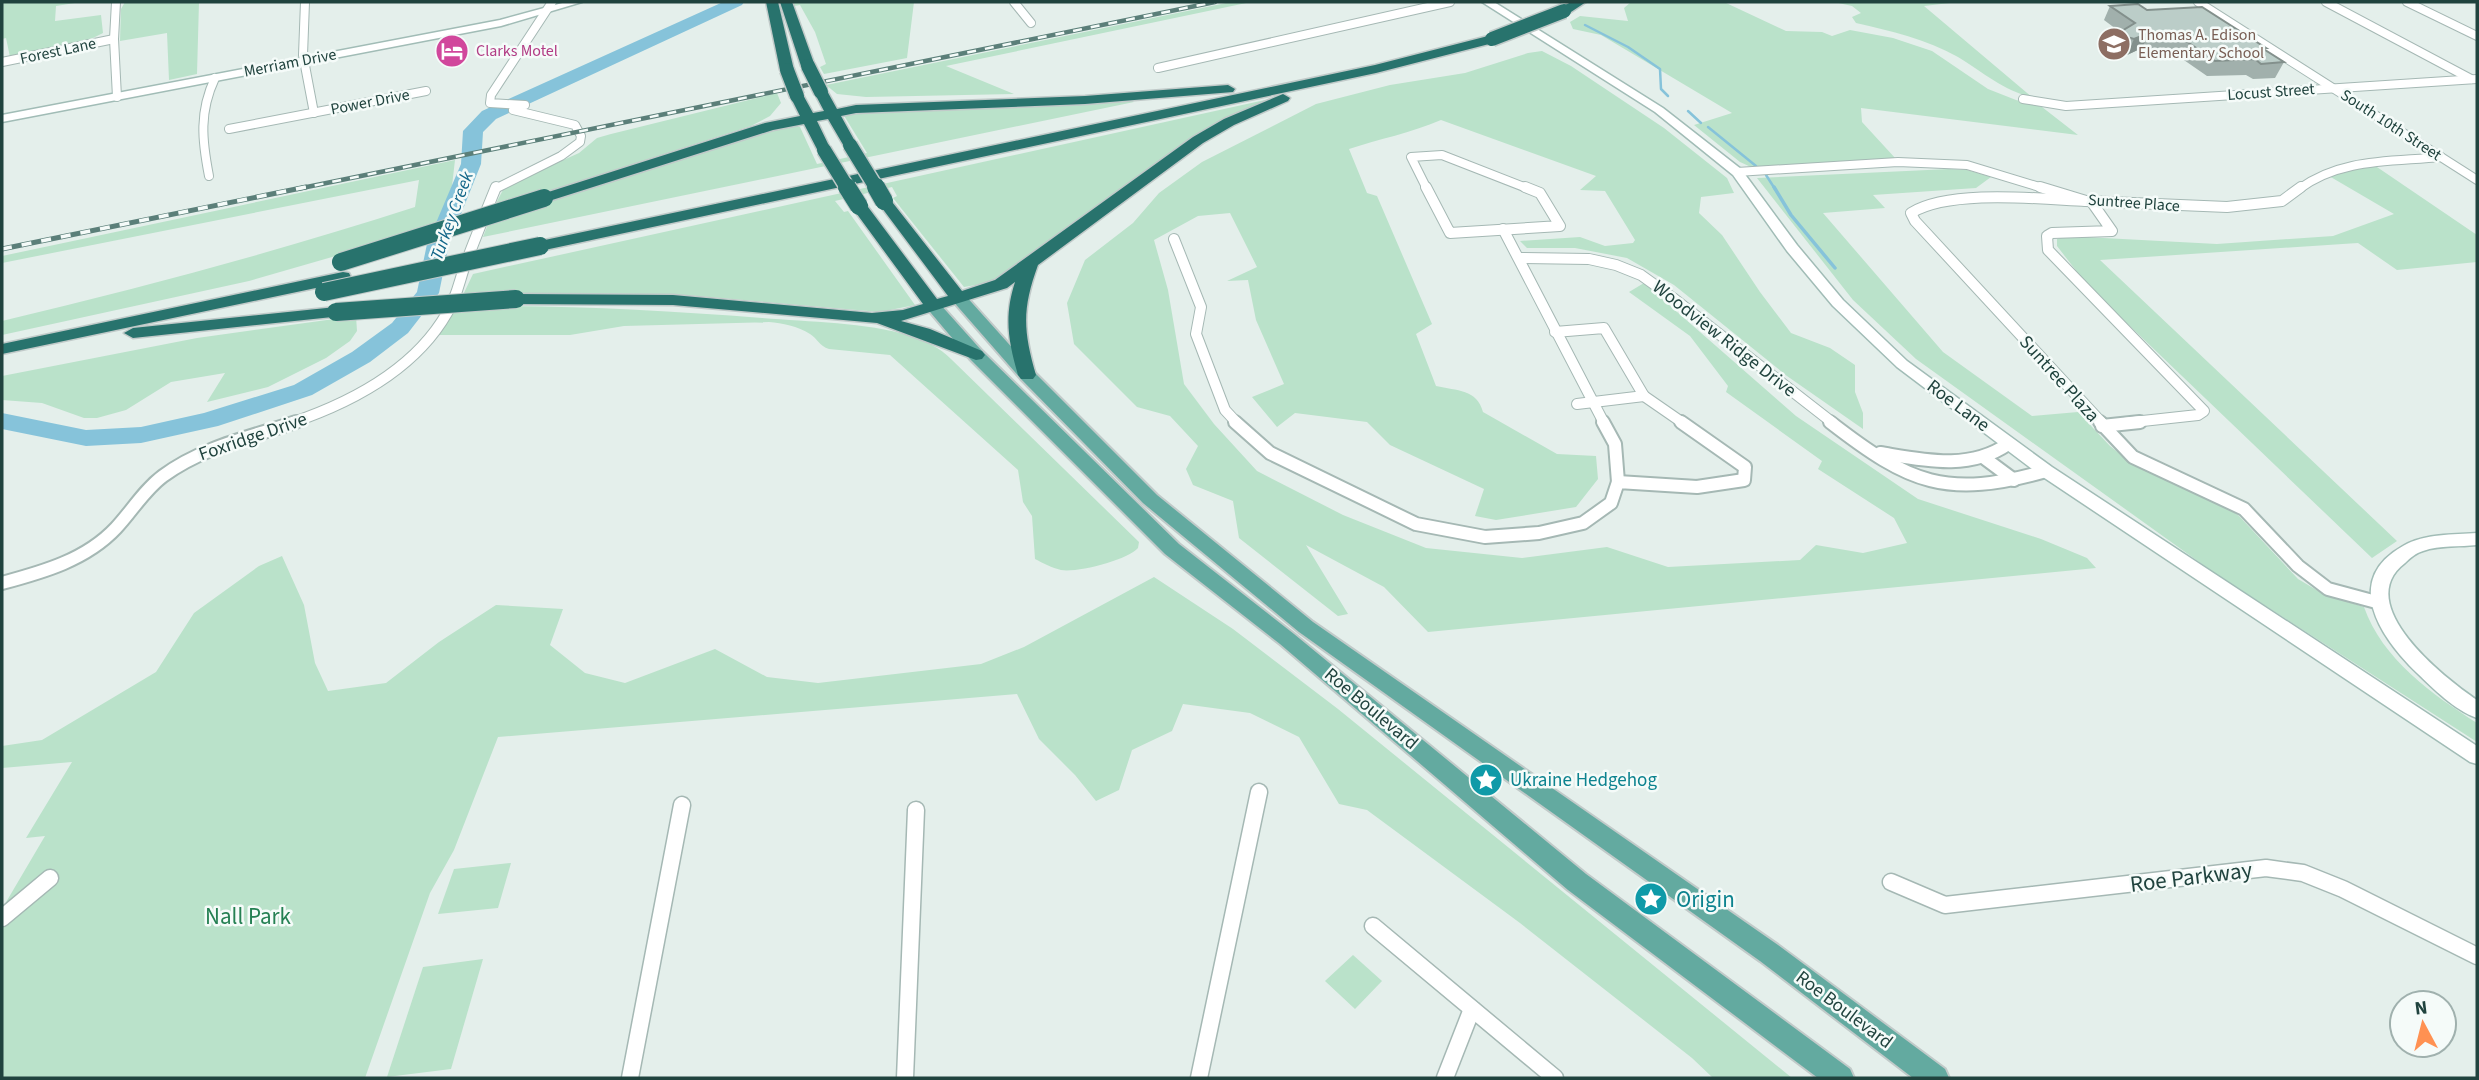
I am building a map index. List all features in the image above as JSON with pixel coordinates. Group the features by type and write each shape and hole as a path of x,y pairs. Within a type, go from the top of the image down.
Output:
{"highway":[{"path":"342,270 545,240 1414,61 1486,36 1557,6 1580,2"},
{"path":"780,5 832,114 884,201 958,297"},
{"path":"780,5 787,70 807,120 859,206 933,306"},
{"path":"2,361 1486,36"},
{"path":"133,334 336,312 516,299 673,300 872,318 905,315 1001,284 1211,132 1320,81"},
{"path":"2,349 190,309 342,270 544,198 760,129 871,107 1085,100 1244,87"},
{"path":"823,96 871,107"},
{"path":"760,129 785,111 797,97"},
{"path":"1027,375 1014,318 1015,304 1030,263"},
{"path":"872,318 924,333 976,355"}],"main road":[{"name":"Roe Boulevard","path":"958,297 1027,375 1150,499 1306,626 1769,953 1935,1078"},
{"name":"Roe Boulevard","path":"933,306 976,355 1172,549 1287,639 1577,882 1840,1078"}],"street":[{"path":"116,2 114,39 117,97"},
{"name":"Power Drive","path":"305,2 303,60 314,113"},
{"name":"Merriam Drive","path":"2,119 501,23 551,6 577,2"},
{"path":"1014,2 1031,23"},
{"path":"1158,68 1450,2"},
{"name":"Roe Lane","path":"1487,2 1659,110 1737,172 1792,248 1838,303 1902,364 2046,471 2477,756"},
{"name":"South 10th Street","path":"2199,2 2477,180"},
{"path":"2326,2 2475,80"},
{"path":"2407,2 2477,36"},
{"path":"525,105 490,103 491,95 551,6"},
{"name":"Forest Lane","path":"2,62 114,39"},
{"path":"209,176 200,124 203,99 215,78"},
{"name":"Locust Street","path":"2023,99 2066,106 2475,80"},
{"name":"Power Drive","path":"229,128 426,90"},
{"name":"Foxridge Drive","path":"2,583 47,570 84,552 118,527 152,483 183,463 214,449 319,414 390,373 443,321 496,187 541,164 561,158 580,142 581,136 575,125 513,110"},
{"path":"1441,155 1540,193 1560,226 1503,229 1450,233 1412,158 1441,155"},
{"name":"Suntree Place","path":"1737,172 1898,162 1967,165 2088,201 2204,208 2282,201 2314,178 2335,168 2360,163 2441,157"},
{"name":"Suntree Plaza","path":"2088,201 2000,198 1934,202 1915,207 1911,213 1915,222 2133,457 2244,509 2298,566 2328,589 2380,603"},
{"path":"2088,201 2112,231 2052,233 2047,236 2048,250 2204,411 2197,415 2102,426"},
{"path":"1174,239 1201,307 1196,334 1226,410 1244,432 1270,453 1416,524 1485,537 1539,533 1583,523 1611,503 1618,482 1615,444 1503,229"},
{"name":"Woodview Ridge Drive","path":"1519,258 1578,257 1616,266 1649,279 1743,356 1872,452 1904,472 1945,485 1980,485 2014,480 2046,471"},
{"path":"1555,332 1604,328 1644,396 1745,467 1744,480 1729,484 1682,488 1618,482"},
{"path":"1577,404 1644,396"},
{"name":"Woodview Ridge Drive","path":"1872,452 1938,463 1973,460 2008,444"},
{"path":"1983,457 2014,480"},
{"path":"2477,539 2412,548 2398,556 2381,576 2380,603 2386,621 2411,657 2441,685 2477,710"},
{"path":"1199,1078 1259,792"},
{"path":"630,1078 682,805"},
{"path":"905,1078 916,810"},
{"name":"Roe Parkway","path":"1891,882 1945,905 2266,868 2303,873 2343,889 2477,956"},
{"path":"2,918 50,878"},
{"path":"1373,926 1555,1078"},
{"path":"1445,1078 1472,1009"}],"green space":[{"path":"2,2 81,2 56,6 55,21 101,15 103,33 89,40 10,57 6,38 2,39"},
{"path":"125,2 199,2 197,74 169,80 167,33 120,41 121,9"},
{"path":"792,2 914,2 907,58 824,74 820,67 826,64 815,32 800,5 794,6"},
{"path":"1231,2 1251,2 946,66 1014,94 866,97 837,94 826,85"},
{"path":"1631,2 1724,2 1786,31 1822,32 1832,36 1850,30 1893,38 1932,51 1988,89 2042,107 2078,135 1861,108 1862,122 1896,159 1751,167 1740,162 1694,125 1732,113 1601,35 1573,29 1570,22 1580,16 1628,21 1624,8"},
{"path":"1834,2 1958,2 1924,6 2033,98 2003,86 1958,57 1933,45 1856,23 1852,17 1861,13 1852,6"},
{"path":"1542,51 1571,66 1664,128 1727,178 1734,193 1701,197 1699,213 1722,235 1791,333 1830,348 1855,365 1855,392 1863,413 1863,429 1787,376 1674,285 1627,258 1575,248 1527,248 1520,241 1580,237 1605,246 1633,243 1635,240 1605,191 1580,190 1596,176 1441,120 1349,149 1367,193 1377,196 1432,324 1416,334 1436,386 1471,395 1480,404 1483,412 1557,454 1596,456 1598,479 1576,507 1496,520 1475,516 1484,489 1390,445 1367,422 1295,413 1277,427 1252,397 1284,384 1256,320 1248,280 1227,281 1257,267 1230,213 1198,216 1154,240 1168,290 1184,384 1214,424 1257,471 1343,515 1426,548 1522,558 1607,547 1668,567 1800,560 1816,545 1863,553 1907,543 1894,518 1818,469 1822,461 1726,392 1728,386 1690,336 1629,292 1644,283 1796,416 1918,499 2041,539 2087,558 2096,568 1428,632 1384,587 1306,545 1348,614 1338,616 1239,538 1233,501 1193,485 1186,469 1198,446 1170,416 1137,407 1074,344 1067,303 1085,260 1133,223 1159,193 1202,162 1316,104 1390,85 1465,73"},
{"path":"777,93 781,103 770,116 751,126 493,209 505,186 579,153 597,138"},
{"path":"1131,100 1134,102 483,237 490,219 766,130 794,125 800,127 817,164 867,153 843,114"},
{"path":"1265,100 1267,102 1245,111 988,283 964,287 893,198 897,196 892,187 835,201 844,212 848,211 915,305 880,312 686,295 591,293 462,297 473,274"},
{"path":"455,160 452,186 436,227 249,281 2,335 2,321 210,268 415,207 419,180 2,263 2,256"},
{"path":"2374,165 2477,235 2477,262 2397,270 2358,243 2100,260 2397,541 2372,558 2088,286 2057,246 2057,239 2066,236 2217,244 2333,236 2394,214 2329,176"},
{"path":"1967,170 1991,177 1976,188 1873,195 1885,208 1823,213 1943,352 2032,416 2078,412 2110,446 2129,461 2221,503 2239,516 2298,579 2325,595 2364,607 2372,626 2396,659 2427,688 2477,723 2477,742 2213,572 1916,359 1853,300 1757,178"},
{"path":"457,307 627,309 837,323 893,331 921,340 951,359 1139,542 1138,548 1124,557 1078,570 1061,570 1035,559 1032,516 1023,502 1018,470 890,355 829,349 800,329 769,322 624,326 570,335 436,335"},
{"path":"356,316 357,331 350,341 326,358 268,387 207,402 225,373 171,382 126,410 97,418 84,418 42,403 2,400 2,376 197,338"},
{"name":"Nall Park","path":"282,556 304,605 315,663 328,691 386,683 439,642 496,605 563,609 550,645 585,673 625,683 715,649 767,677 818,683 981,664 1024,647 1154,577 1233,629 1338,709 1792,1078 1713,1078 1692,1058 1520,923 1367,810 1339,804 1299,737 1250,713 1183,704 1172,731 1132,750 1119,790 1096,801 1075,775 1039,739 1017,694 498,737 454,850 430,893 365,1078 2,1078 2,909 45,836 26,838 72,762 2,768 2,746 42,740 156,672 194,613 259,566"},
{"path":"511,863 498,908 438,914 454,869"},
{"path":"1353,955 1382,981 1355,1009 1325,981"},
{"path":"483,959 451,1069 387,1077 423,967"}],"building":[{"path":"2138,4 2147,10 2202,7 2284,62 2261,64 2255,59 2215,61 2176,34 2149,33 2134,39 2117,34 2135,23 2110,6"}],"waterway":[{"name":"Turkey Creek","path":"2,421 86,438 141,435 209,420 303,390 361,357 400,328 428,293 438,244 471,164 473,131 489,115 736,2"},
{"path":"1585,25 1628,47 1660,69 1661,89 1668,96"},
{"path":"1688,111 1701,123"},
{"path":"1708,127 1756,166"},
{"path":"1766,175 1775,189"},
{"path":"1774,187 1791,215 1835,268"}],"railway":[{"path":"297,189 1215,2"},
{"path":"2,249 306,187"}],"place":[{"name":"Thomas A. Edison Elementary School","path":"2114,44"},
{"name":"Clarks Motel","path":"452,51"},
{"name":"Ukraine Hedgehog","path":"1486,780"},
{"name":"Origin","path":"1651,899"}]}
